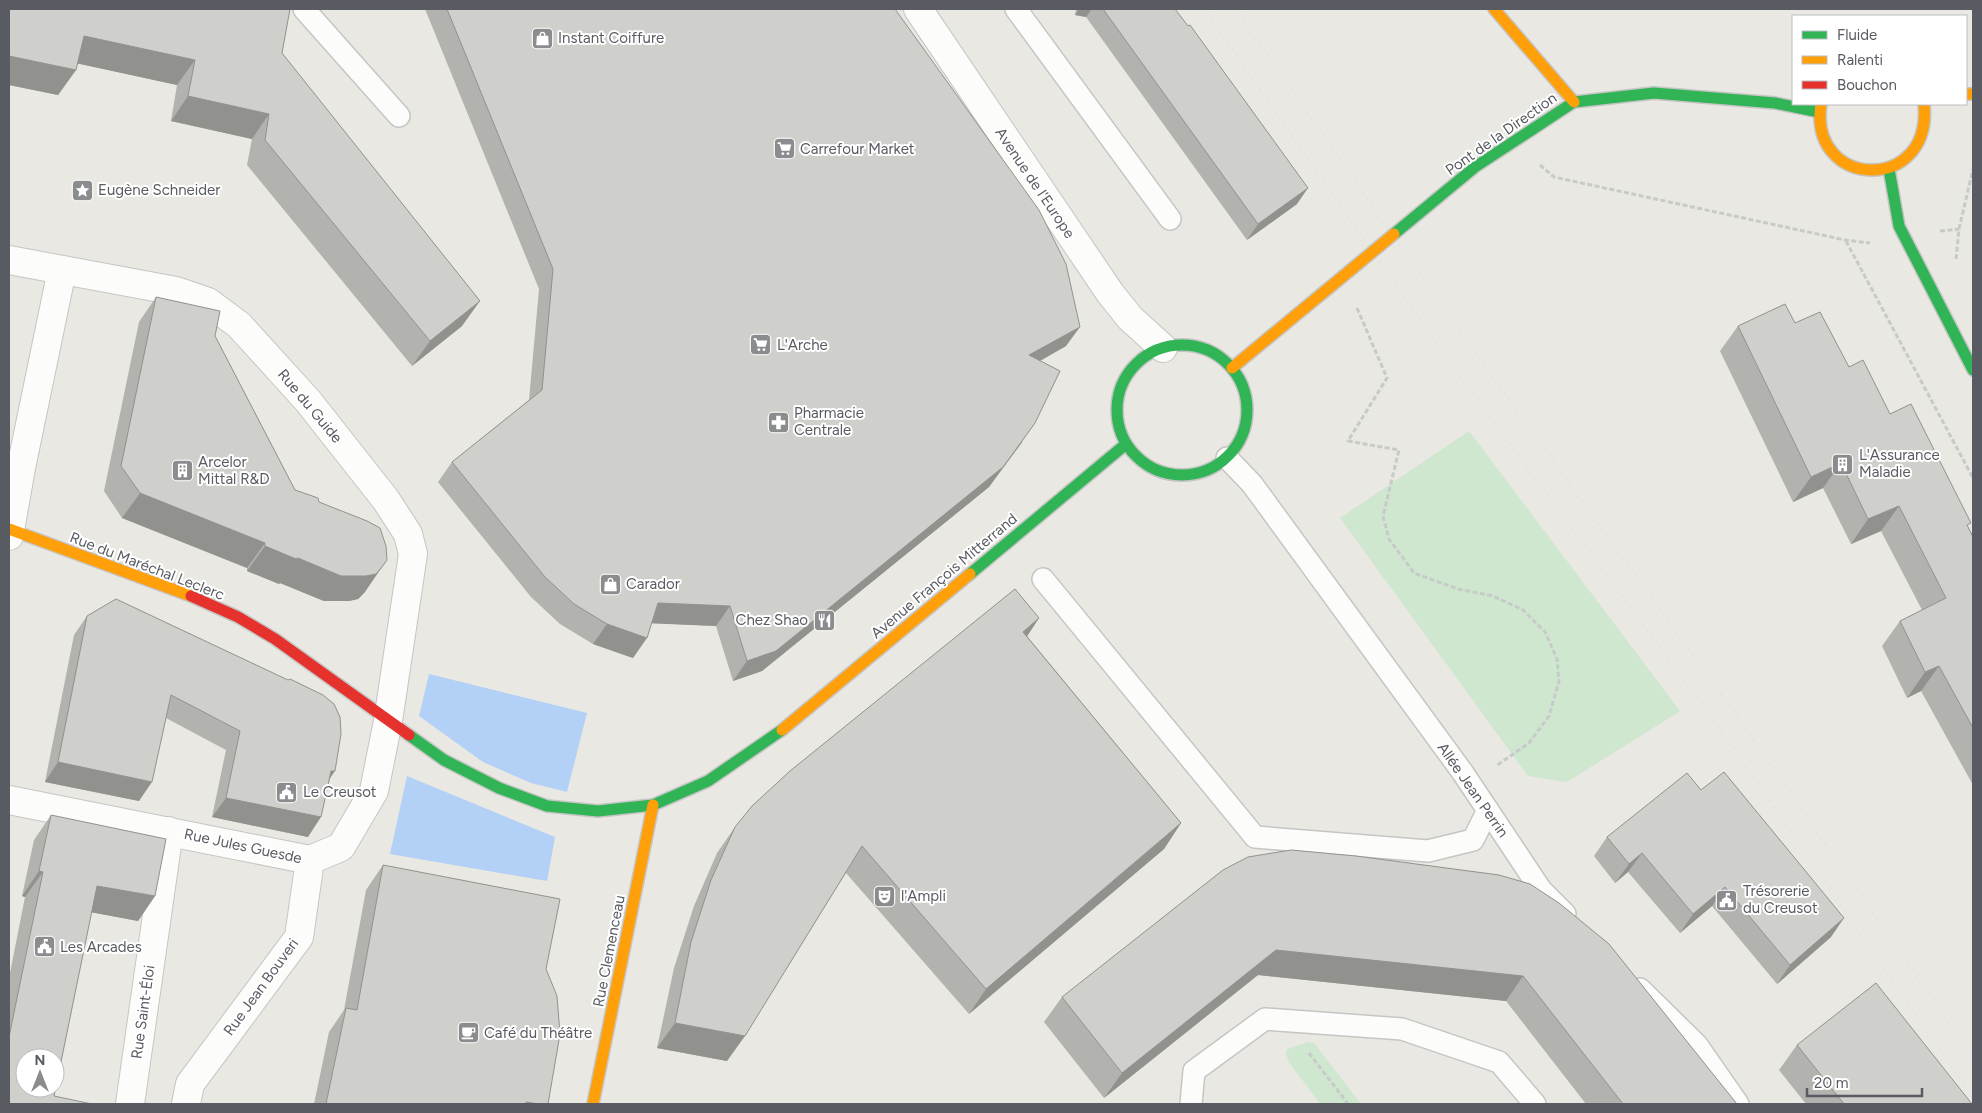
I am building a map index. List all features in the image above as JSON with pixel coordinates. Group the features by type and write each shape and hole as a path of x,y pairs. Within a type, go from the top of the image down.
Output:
{"main road":[{"path":"1494,9 1574,102"},
{"name":"Pont de la Direction","path":"1232,368 1475,167 1574,102 1654,93 1820,108"},
{"path":"1820,108 1820,130 1826,146 1838,159 1854,167 1871,171 1889,169 1904,160 1917,148 1924,132 1926,114 1924,105"},
{"path":"1889,169 1899,226 1973,370"},
{"path":"1182,345 1200,348 1218,356 1232,368 1243,385 1248,404 1246,424 1239,443 1227,458 1211,469 1193,475 1173,475 1155,470 1139,459 1126,444 1119,426 1117,406 1121,387 1131,371 1145,357 1163,348 1182,345"},
{"name":"Avenue François Mitterrand","path":"653,805 708,781 782,730 1126,444"},
{"name":"Rue du Maréchal Leclerc","path":"9,532 197,598 238,617 275,639 444,760 499,788 547,806 598,811 653,805"},
{"name":"Rue Clemenceau","path":"593,1104 653,805"}],"street":[{"name":"Avenue de l'Europe","path":"918,9 1110,293 1130,318 1163,348"},
{"name":"Rue du Guide","path":"9,260 176,291 208,302 239,325 308,401 386,500 408,534 413,554 388,721"},
{"path":"9,532 20,468 62,270"},
{"name":"Rue Jules Guesde","path":"9,800 310,860 341,847 374,791 388,721"},
{"name":"Rue Saint-Éloi","path":"130,1104 169,831"},
{"name":"Rue Jean Bouveri","path":"186,1104 190,1084 299,937 310,860"}],"lane":[{"path":"304,9 399,116"},
{"path":"1016,9 1170,218"},
{"name":"Allée Jean Perrin","path":"1227,458 1252,484 1471,785 1541,890 1581,930"},
{"path":"1043,579 1255,837 1428,851 1474,840 1488,810"},
{"path":"1629,977 1697,1045 1738,1104"},
{"path":"1191,1104 1194,1071 1265,1019 1402,1029 1499,1062 1535,1104"}],"path":[{"path":"1513,142 1554,177 1845,240 1874,244"},
{"path":"1955,263 1959,229 1973,168"},
{"path":"1936,232 1959,229"},
{"path":"1845,240 1973,478"},
{"path":"1344,275 1387,378 1348,441 1399,450 1383,516 1389,539 1414,573 1458,589 1493,596 1523,610 1545,632 1557,659 1559,681 1548,716 1529,743 1471,785"}],"green space":[{"path":"1469,431 1680,711 1567,782 1528,776 1340,518"},
{"path":"1308,1042 1314,1043 1361,1104 1320,1104 1289,1062 1286,1054 1287,1049"}],"water":[{"path":"429,674 587,713 567,792 531,783 483,762 419,716"},
{"path":"407,776 555,837 547,881 390,854"}],"building":[{"path":"9,9 290,9 282,53 480,301 430,341 265,140 269,114 188,96 195,60 84,36 76,70 9,56"},
{"name":"L'Arche","path":"447,9 895,9 1039,210 1066,264 1080,327 1029,355 1060,371 1035,423 1003,467 776,651 747,661 730,606 658,603 647,638 607,624 574,604 545,577 452,462 542,390 553,269"},
{"path":"1103,9 1175,9 1188,26 1190,25 1308,188 1258,224"},
{"name":"Arcelor Mittal R&D","path":"156,297 220,311 215,336 295,490 318,498 319,502 380,528 386,546 387,560 376,574 341,576 140,493 121,466"},
{"path":"1785,304 1795,323 1820,312 1849,367 1863,360 1890,414 1911,404 1971,523 1967,525 1973,537 1973,728 1939,666 1925,672 1900,621 1946,598 1899,506 1868,519 1841,463 1811,477 1738,326"},
{"path":"1015,589 1039,618 1023,632 1181,823 986,989 862,846 745,1036 675,1023 691,942 711,880 735,827 752,806 790,771"},
{"path":"116,599 288,680 290,679 323,695 334,704 340,717 341,734 335,771 331,771 321,817 226,798 240,731 171,695 152,782 58,762 87,616"},
{"path":"1724,772 1844,918 1790,965 1725,887 1693,914 1642,853 1629,864 1607,837 1687,773 1701,790"},
{"name":"Les Arcades","path":"51,815 166,839 155,896 97,886 64,1048 15,1048 15,1098 64,1098 92,1104 9,1104 9,1037 43,872 39,871"},
{"path":"1291,850 1356,856 1499,875 1530,884 1559,903 1609,944 1737,1104 1623,1104 1523,976 1276,950 1122,1073 1062,997 1223,870 1248,857"},
{"path":"383,865 560,899 546,969 557,996 560,1034 548,1104 526,1102 526,1104 326,1104 346,1008 357,1010"},
{"path":"1876,983 1972,1104 1844,1104 1797,1045"}],"railway":[{"path":"1204,9 1448,360 1717,725 1973,1098"},
{"path":"1235,9 1470,346 1735,713 1973,1058"}],"traffic: fast":[{"path":"1394,234 1475,167 1574,102 1654,93 1775,103 1819,112"},
{"path":"1889,169 1899,226 1973,370"},
{"path":"1182,345 1195,346 1207,350 1228,364 1242,385 1246,397 1247,410 1246,423 1242,435 1228,456 1207,470 1195,474 1182,475 1169,474 1157,470 1136,456 1122,435 1118,423 1117,410 1118,397 1122,385 1136,364 1157,350 1169,346 1182,345"},
{"path":"970,574 1126,444"},
{"path":"409,735 444,760 499,788 547,806 598,811 653,805 708,781 782,730"}],"traffic: slow":[{"path":"1494,9 1574,102"},
{"path":"1967,94 1973,94"},
{"path":"1821,105 1822,132 1833,153 1850,166 1871,170 1892,166 1910,154 1922,133 1924,105"},
{"path":"1353,268 1394,234"},
{"path":"1232,368 1353,268"},
{"path":"9,529 191,596"},
{"path":"782,730 970,574"},
{"path":"593,1104 653,805"}],"traffic: jam":[{"path":"191,596 238,617 275,639 409,735"}],"place":[{"name":"Instant Coiffure","path":"542,38"},
{"name":"Carrefour Market","path":"784,149"},
{"name":"Eugène Schneider","path":"82,190"},
{"name":"L'Arche","path":"761,345"},
{"name":"Pharmacie Centrale","path":"778,422"},
{"name":"L'Assurance Maladie","path":"1843,464"},
{"name":"Arcelor Mittal R&D","path":"182,471"},
{"name":"Carador","path":"610,584"},
{"name":"Chez Shao","path":"824,620"},
{"name":"Le Creusot","path":"287,792"},
{"name":"l'Ampli","path":"885,896"},
{"name":"Trésorerie du Creusot","path":"1727,900"},
{"name":"Les Arcades","path":"44,947"},
{"name":"Café du Théâtre","path":"468,1033"}]}
